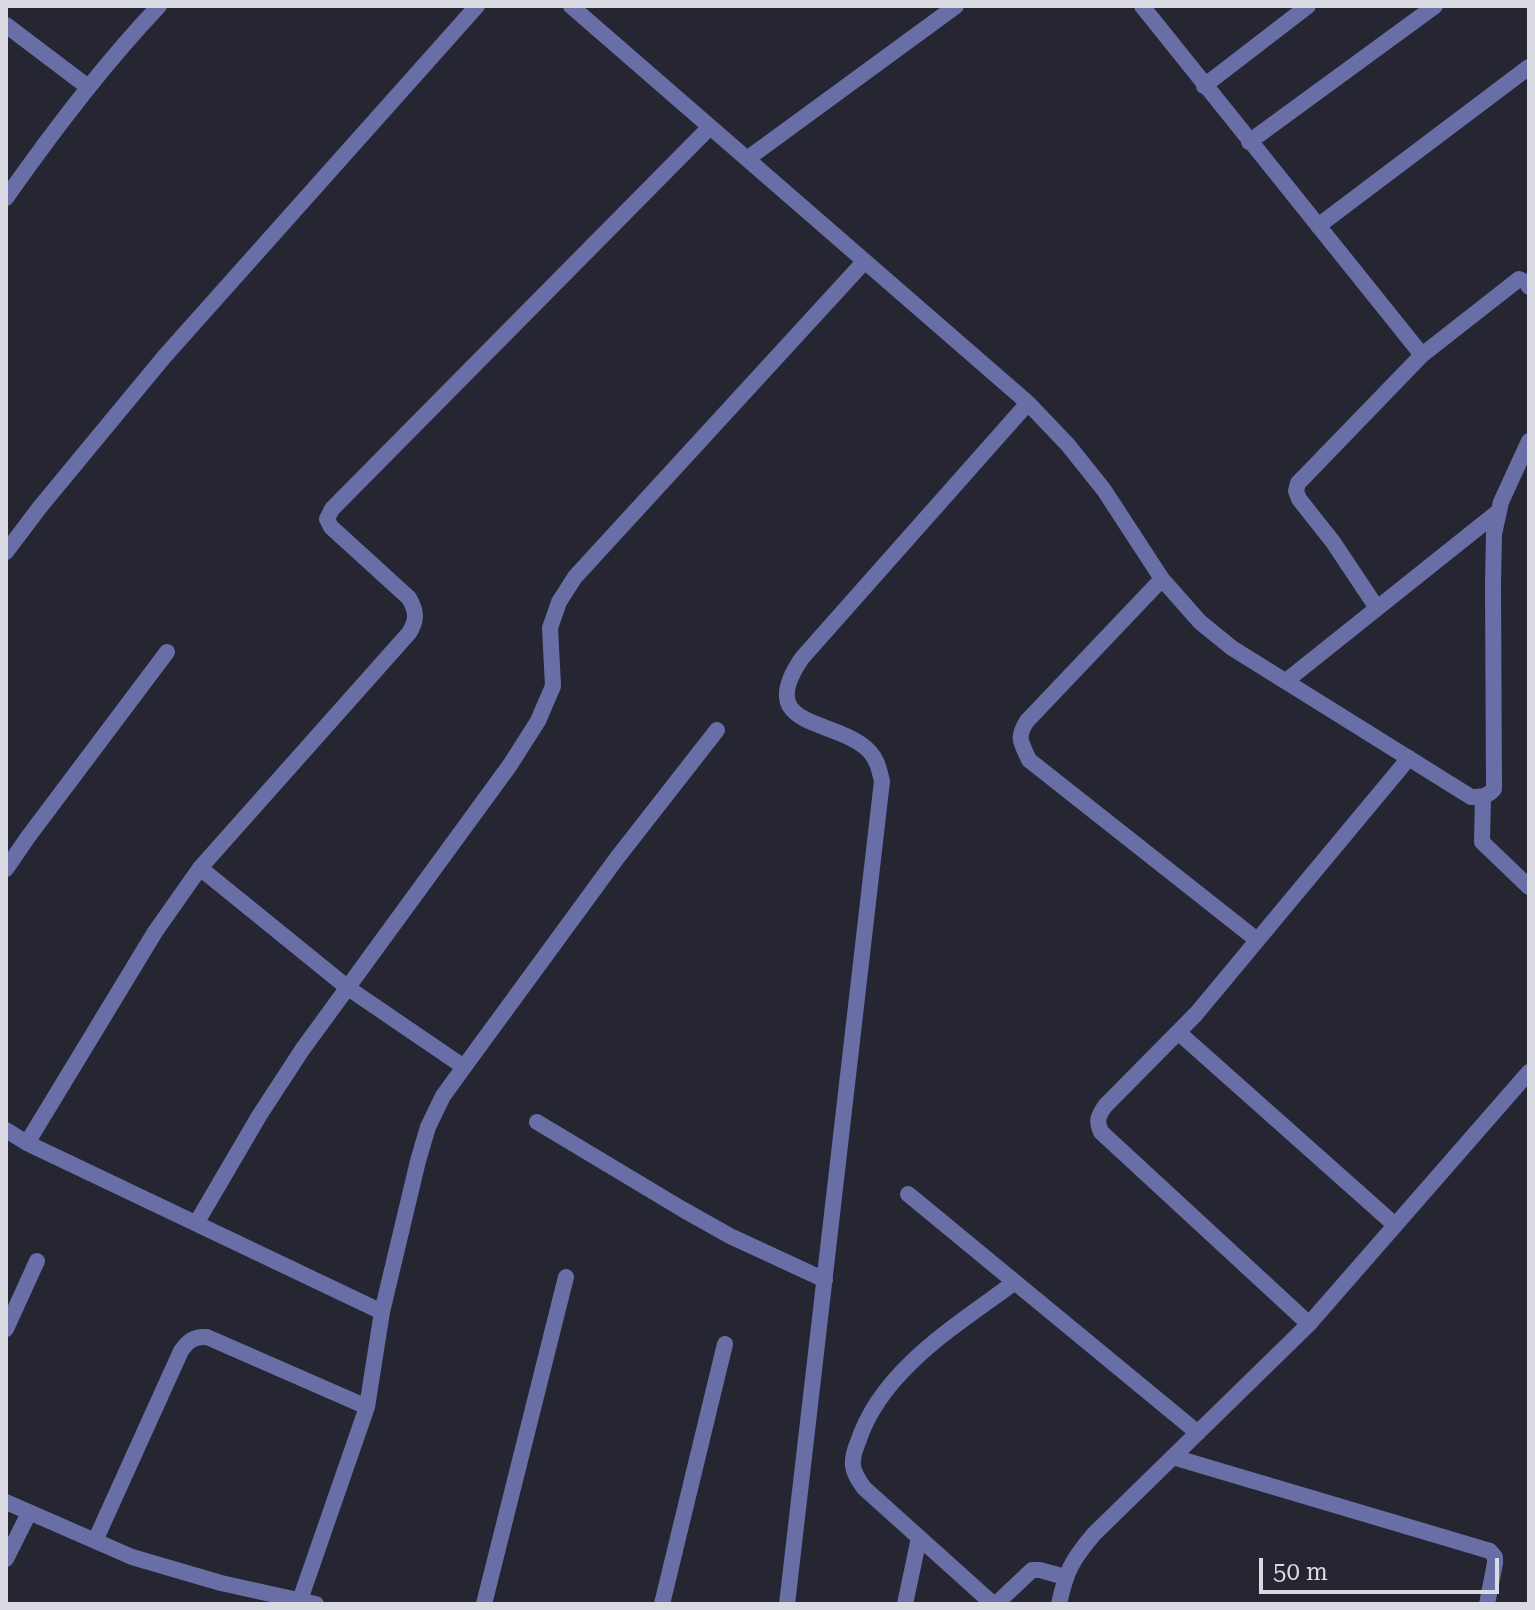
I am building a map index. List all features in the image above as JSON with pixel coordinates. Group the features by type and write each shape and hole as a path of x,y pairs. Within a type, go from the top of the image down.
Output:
{"street":[{"path":"6,198 52,132 119,48 159,6"},
{"path":"6,552 164,357 477,6"},
{"path":"571,6 1028,403 1068,445 1104,490 1162,579 1200,622 1232,648 1471,797 1483,798 1494,789 1494,534 1505,492 1529,441"},
{"path":"747,159 956,6"},
{"path":"1142,6 1422,355"},
{"path":"1204,86 1308,6"},
{"path":"1249,142 1435,6"},
{"path":"6,25 88,87"},
{"path":"1318,226 1529,67"},
{"path":"27,1143 155,932 200,868 416,622 416,610 409,598 331,527 327,519 332,509 709,128"},
{"path":"197,1222 302,1050 510,765 538,721 553,686 550,628 559,602 575,577 864,262"},
{"path":"1377,608 1333,542 1299,499 1296,491 1298,483 1422,355 1519,279 1529,287"},
{"path":"787,1604 882,781 877,761 868,750 854,740 799,717 789,706 786,691 789,677 802,658 1028,403"},
{"path":"1286,681 1499,511"},
{"path":"1162,579 1027,721 1020,741 1029,760 1257,940"},
{"path":"6,869 167,652"},
{"path":"6,1502 132,1557 206,1579 308,1602 367,1407 382,1312 428,1127 443,1096 464,1067 617,858 717,730"},
{"path":"1309,1324 1101,1132 1097,1123 1105,1106 1196,1014 1409,758"},
{"path":"1483,798 1482,842 1529,887"},
{"path":"200,868 348,988 464,1067"},
{"path":"1178,1032 1395,1225"},
{"path":"1059,1604 1065,1577 1078,1553 1094,1534 1309,1324 1529,1072"},
{"path":"537,1122 730,1236 825,1280"},
{"path":"6,1130 27,1143 382,1312"},
{"path":"908,1194 1198,1433"},
{"path":"6,1329 37,1261"},
{"path":"484,1604 566,1277"},
{"path":"1015,1282 897,1375 877,1401 863,1427 853,1465 864,1488 995,1604 1032,1570 1065,1577"},
{"path":"95,1541 181,1351 197,1337 207,1337 367,1407"},
{"path":"662,1604 725,1344"},
{"path":"1173,1457 1490,1551 1495,1563 1487,1604"},
{"path":"6,1559 29,1513"},
{"path":"905,1604 919,1538"}]}
